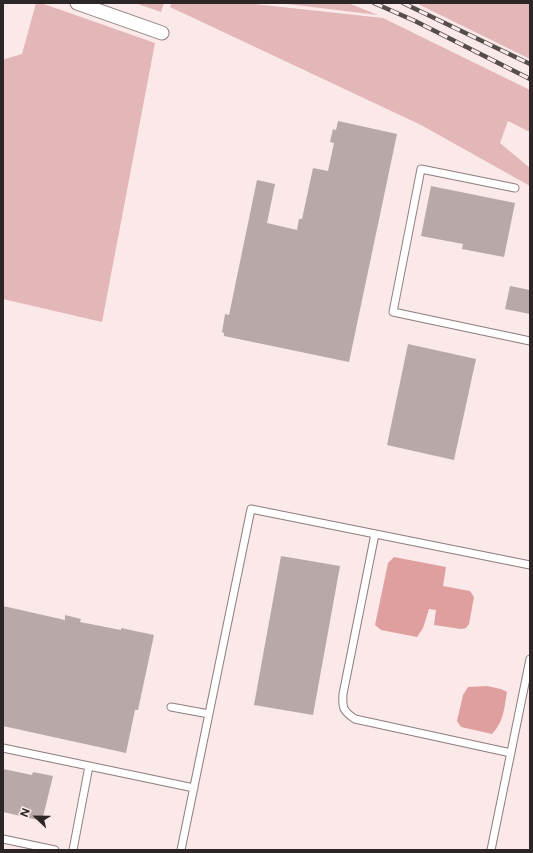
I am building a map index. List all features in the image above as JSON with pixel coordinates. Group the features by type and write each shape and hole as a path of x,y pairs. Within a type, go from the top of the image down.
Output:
{"street":[{"path":"77,3 162,33"}],"lane":[{"path":"515,188 421,169 393,312 530,341"},
{"path":"181,850 251,509 530,565"},
{"path":"375,534 343,694 342,704 346,713 355,719 511,753"},
{"path":"490,850 530,659"},
{"path":"171,707 209,714"},
{"path":"3,748 194,788"},
{"path":"73,850 90,766"},
{"path":"3,839 55,850"}],"shaded area":[{"path":"36,3 41,3 155,43 102,322 3,299 3,61 22,54"},
{"path":"135,3 164,3 161,12"},
{"path":"171,3 245,3 383,18 530,90 530,132 508,121 500,143 530,168 530,186 421,125 170,7"},
{"path":"279,3 348,3 378,15"},
{"path":"416,3 530,3 530,59"},
{"path":"394,557 446,567 443,586 470,591 474,597 469,624 466,628 461,629 434,625 436,610 429,609 423,628 417,637 381,630 375,625 388,563"},
{"path":"487,686 507,692 503,714 496,729 492,734 461,727 457,721 463,695 468,687"}],"building":[{"path":"338,121 397,134 349,362 224,336 224,333 222,332 225,314 229,315 257,180 275,184 267,223 297,230 299,219 302,219 313,168 328,171 334,143 330,142 333,129 336,130"},
{"path":"431,186 515,203 504,257 462,249 463,244 421,236"},
{"path":"510,286 530,290 530,314 505,309"},
{"path":"408,344 476,359 454,460 387,445"},
{"path":"281,556 340,566 313,715 254,705"},
{"path":"3,606 65,620 65,615 81,619 80,622 154,635 138,710 135,710 126,753 3,726"},
{"path":"3,769 32,775 33,772 53,776 42,821 3,812"}],"railway":[{"path":"374,3 415,21 530,79"},
{"path":"403,3 530,64"}]}
